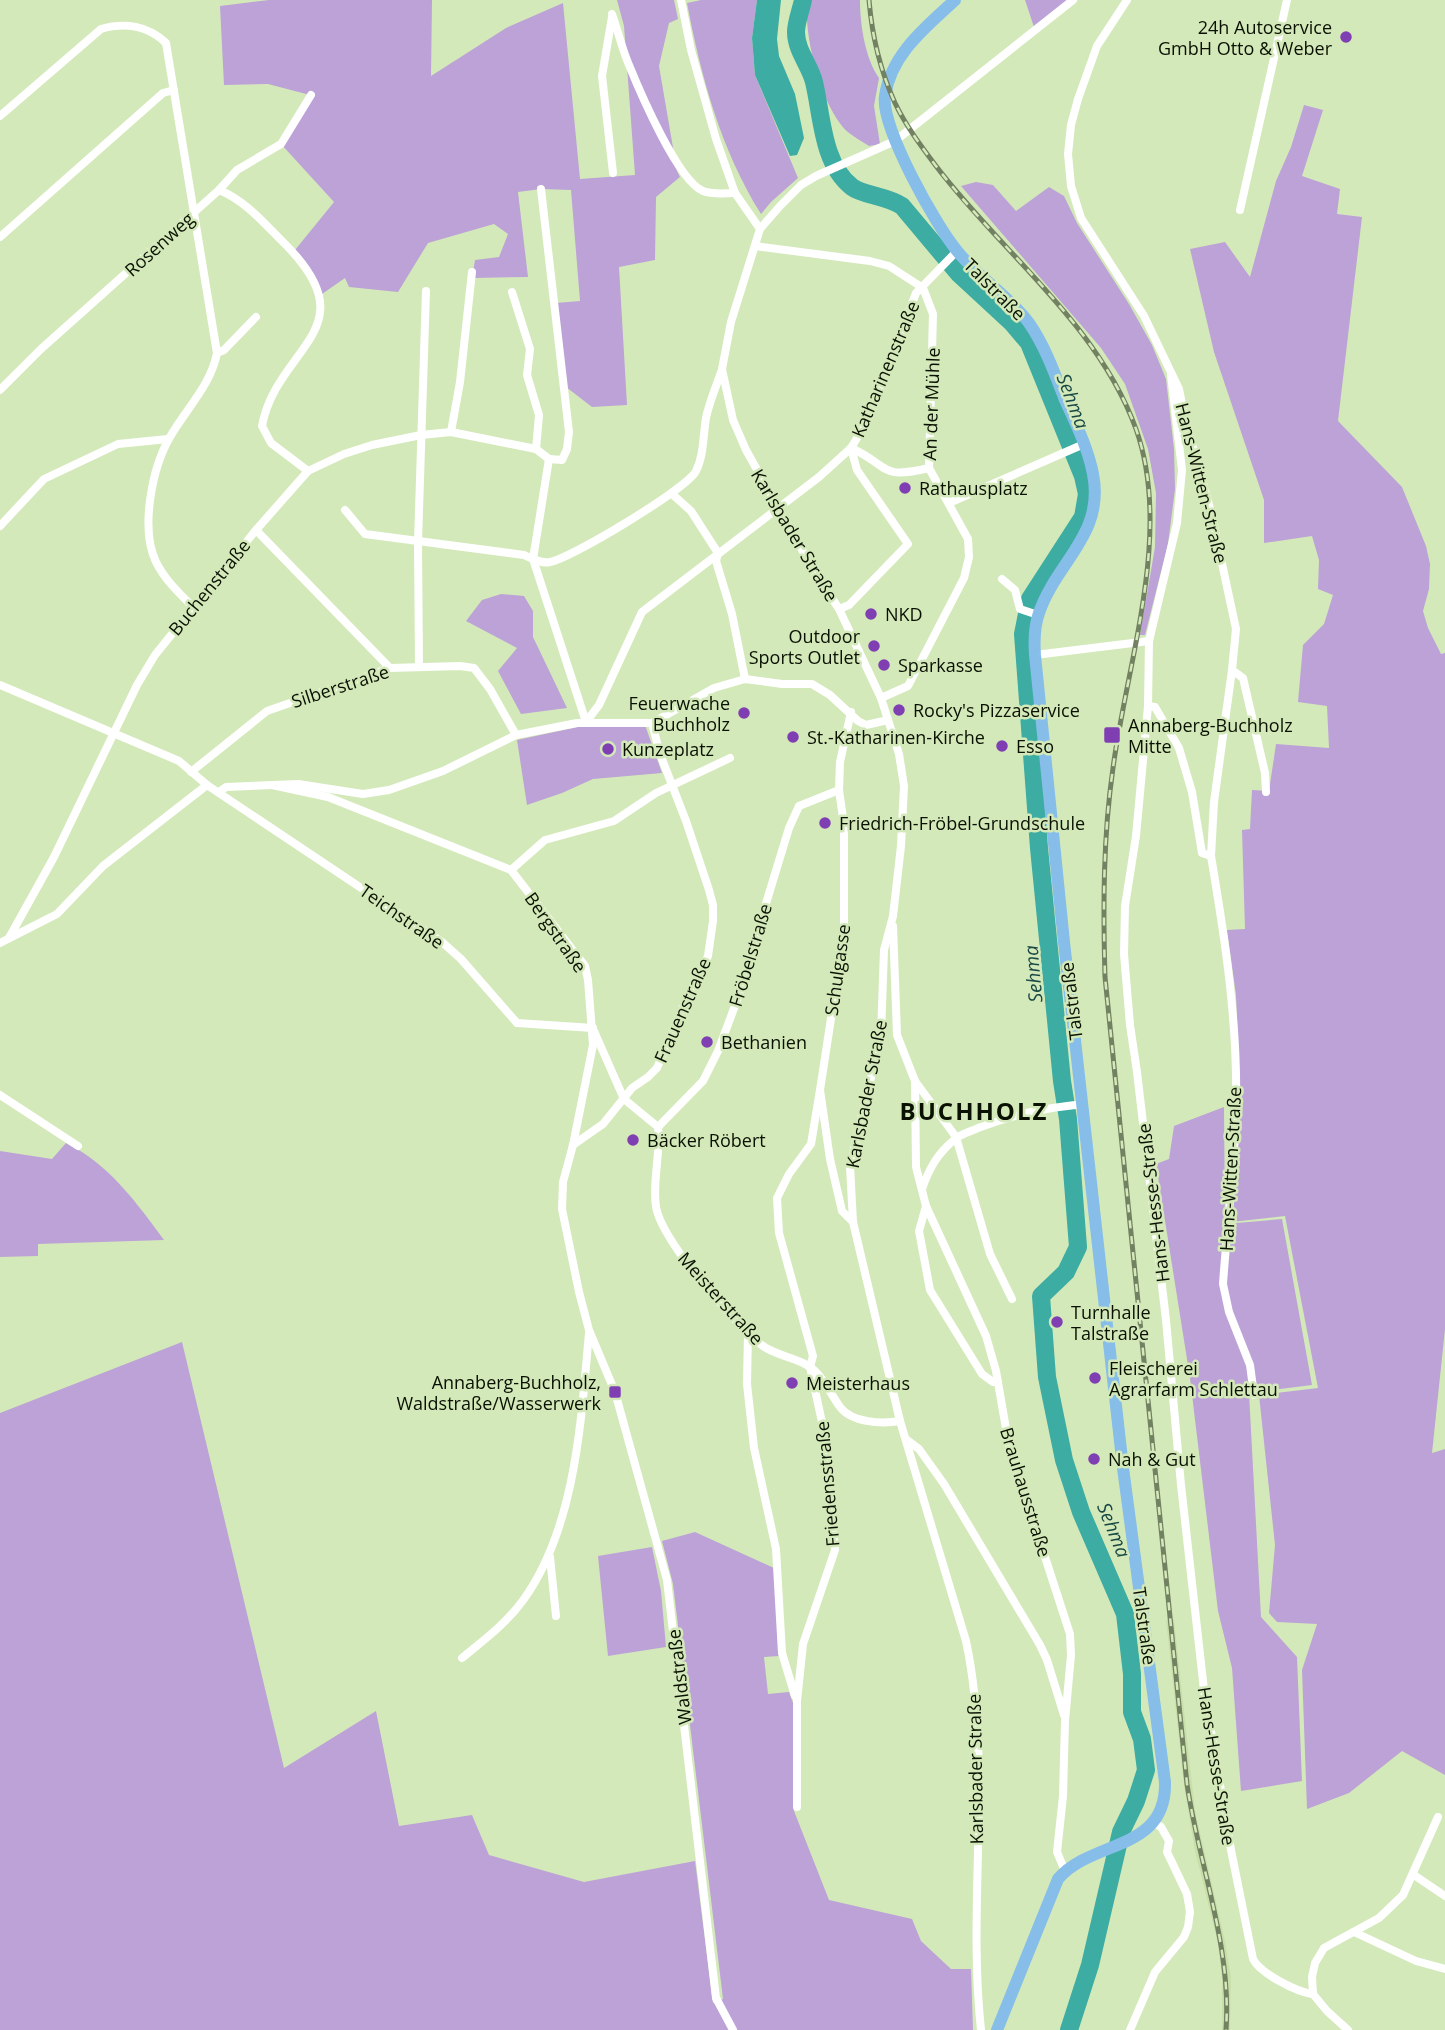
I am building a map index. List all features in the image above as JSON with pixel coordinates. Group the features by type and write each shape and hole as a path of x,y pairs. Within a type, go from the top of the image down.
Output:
{"main road":[{"name":"Talstraße","path":"956,0 906,47 889,78 884,98 885,113 907,167 955,253 1029,324 1050,363 1094,477 1095,494 1091,520 1081,544 1035,614 1035,655 1080,1104 1123,1468 1164,1771 1164,1803 1153,1822"},
{"path":"997,2030 1052,1890 1065,1871 1093,1855 1132,1839 1153,1822"}],"street":[{"path":"681,0 691,50 712,127 736,193 760,229"},
{"name":"Karlsbader Straße","path":"981,2030 976,1972 980,1786 973,1674 966,1641 900,1421 853,1222 850,1166 881,1035 884,950 893,916 904,786 899,754 881,698 839,609 778,509 746,450 733,420 722,369 731,322 760,229 789,197 816,176 895,141 1073,0"},
{"name":"Hans-Witten-Straße","path":"1127,0 1097,46 1081,89 1071,125 1069,169 1071,186 1081,218 1144,316 1179,389 1187,429 1211,513 1236,629 1214,802 1211,856 1230,977 1236,1107 1223,1284 1230,1312 1250,1365 1254,1395"},
{"path":"1240,210 1287,0"},
{"path":"613,173 602,76 612,14 628,63 685,176 701,190 736,193"},
{"path":"0,116 91,36 110,26 142,29 155,33 166,43 217,353 214,368 168,439 152,483 148,536 155,560 168,583 193,607"},
{"path":"0,237 163,93 174,90"},
{"name":"Rosenweg","path":"0,390 41,349 219,190 237,170 281,144 311,95"},
{"path":"541,189 569,432 568,449 562,460 549,460 533,559 586,722"},
{"path":"219,190 236,196 293,252 317,287 321,314 313,336 270,397 262,426 271,443 308,471"},
{"path":"755,246 870,261 888,266 923,288"},
{"name":"Katharinenstraße","path":"586,722 598,705 642,612 819,477 851,448 866,423 916,293 955,253"},
{"path":"451,432 460,382 472,272"},
{"name":"An der Mühle","path":"881,698 908,685 964,578 969,557 968,539 929,468 933,314 923,288"},
{"path":"419,667 418,542 426,290"},
{"path":"512,292 530,349 527,374 538,415 536,449"},
{"path":"217,353 224,350 256,317"},
{"path":"345,510 365,534 524,555 550,562 611,533 672,494 695,474 702,451 706,416 722,369"},
{"name":"Hans-Hesse-Straße","path":"1171,375 1182,470 1177,523 1149,641 1148,706 1136,836 1125,906 1124,954 1130,1025 1166,1320 1202,1676 1231,1850 1256,1966 1304,1993 1313,1994"},
{"name":"Buchenstraße","path":"9,938 54,857 113,732 155,655 256,530 308,471 363,448 421,435 451,432 536,449 549,460"},
{"path":"0,526 44,479 118,444 168,439"},
{"path":"949,503 1080,445"},
{"path":"851,448 864,454 881,469 893,473 906,474 929,468"},
{"path":"839,609 849,605 908,544 857,471 851,448"},
{"path":"672,494 691,511 718,553 716,561 732,614 745,680"},
{"path":"256,530 390,668"},
{"path":"1002,579 1015,590 1022,610 1035,614"},
{"path":"1035,655 1149,641"},
{"name":"Silberstraße","path":"191,772 267,711 390,668 474,668 490,689 516,735"},
{"path":"1232,670 1243,678 1265,772 1266,792"},
{"path":"219,792 226,787 298,784 363,794 390,790 443,771 516,735 586,722 652,723 714,688 745,680 812,684 830,695 858,721 866,724 888,720"},
{"name":"Teichstraße","path":"0,685 179,761 208,785 442,942 461,959 517,1023 593,1028"},
{"name":"Hans-Witten-Straße","path":"1148,706 1155,707 1178,748 1192,792 1202,853 1211,856"},
{"name":"Schulgasse","path":"851,712 840,762 839,790 844,825 844,934 820,1090 830,1159 842,1211 853,1222"},
{"name":"Frauenstraße","path":"573,1145 603,1124 632,1088 657,1068 708,956 713,905 660,754 652,723"},
{"path":"272,785 328,797 511,870 545,840 614,821 656,793 730,758"},
{"path":"0,943 57,914 103,866 208,785"},
{"name":"Fröbelstraße","path":"658,1127 703,1081 718,1051 744,983 789,828 799,806 839,790"},
{"name":"Bergstraße","path":"511,870 585,966 589,980 593,1045 563,1182 562,1209 579,1292 590,1330"},
{"path":"893,916 897,1035 915,1081 956,1137 990,1254 1012,1299"},
{"path":"593,1028 624,1098 658,1127"},
{"name":"Brauhausstraße","path":"915,1081 916,1167 926,1206 986,1336 998,1382 1009,1446 1070,1633 1071,1655 1058,1852 1065,1871"},
{"name":"Friedensstraße","path":"797,1807 797,1701 803,1644 835,1550 825,1436 810,1367 813,1356 779,1233 777,1198 789,1174 811,1144 820,1090"},
{"path":"0,1096 78,1146"},
{"path":"922,1189 929,1168 956,1137 1016,1114 1080,1104"},
{"name":"Meisterstraße","path":"658,1127 660,1145 656,1208 679,1254 748,1333 766,1348 816,1372 842,1410 854,1418 900,1421"},
{"path":"926,1206 919,1231 930,1290 982,1374 987,1379 998,1382"},
{"path":"462,1658 507,1620 537,1579 549,1554 556,1536 578,1443 590,1330"},
{"name":"Waldstraße","path":"590,1330 615,1392 667,1580 716,1998 733,2030"},
{"path":"748,1333 747,1384 754,1448 776,1549 782,1653 797,1701"},
{"path":"906,1440 919,1449 944,1484 1040,1646 1065,1721"},
{"path":"549,1554 556,1615"},
{"path":"1348,2030 1313,1994 1315,1963 1331,1942 1354,1932 1390,1909 1403,1895 1438,1817"},
{"path":"1130,2030 1155,1972 1184,1937 1190,1912 1187,1894 1167,1852 1169,1841 1161,1828 1153,1822"},
{"path":"1414,1875 1445,1896"},
{"path":"1354,1932 1416,1961 1445,1969"}],"shaded area":[{"path":"269,0 432,0 431,76 506,28 563,3 580,179 635,175 624,26 617,0 674,0 678,19 669,23 659,66 680,177 656,197 655,260 619,267 627,405 592,407 566,387 556,303 580,301 571,190 541,189 518,192 528,277 472,278 475,260 499,257 508,234 494,224 428,243 398,292 349,287 345,278 322,294 295,250 334,202 281,144 310,95 268,84 224,85 220,6"},
{"path":"701,0 757,0 752,38 755,75 798,178 761,214 724,139 706,85 687,3"},
{"path":"807,0 860,0 864,41 879,78 874,106 880,144 869,146 854,137 845,129 826,99 811,48"},
{"path":"1025,0 1073,0 1035,30"},
{"path":"1304,105 1323,110 1302,176 1340,189 1337,214 1362,217 1338,421 1402,487 1426,546 1430,564 1429,589 1423,611 1441,654 1445,653 1445,1329 1432,1453 1445,1449 1445,1775 1402,1751 1349,1793 1307,1809 1302,1670 1317,1624 1277,1622 1269,1613 1275,1545 1259,1395 1318,1388 1285,1216 1231,1222 1240,1091 1236,995 1227,930 1245,929 1242,830 1250,829 1252,790 1269,791 1276,744 1329,748 1327,706 1298,702 1303,645 1324,624 1333,595 1318,589 1319,560 1312,536 1264,543 1264,500 1214,352 1190,249 1225,242 1250,277 1276,181 1291,147"},
{"path":"976,182 993,185 1016,211 1049,187 1064,196 1077,223 1152,345 1166,379 1174,449 1175,489 1168,544 1145,635 1140,635 1155,547 1156,493 1148,449 1125,384 1101,348 961,186"},
{"path":"501,594 524,596 533,611 533,637 567,708 521,714 498,671 517,648 466,621 482,600"},
{"path":"587,725 645,725 662,773 593,779 527,805 517,740"},
{"path":"1224,1107 1225,1224 1282,1219 1312,1385 1249,1393 1261,1617 1297,1657 1302,1781 1241,1791 1232,1668 1218,1611 1190,1378 1156,1164 1169,1159 1174,1126"},
{"path":"66,1143 95,1161 121,1185 164,1240 38,1244 38,1256 0,1257 0,1151 52,1159"},
{"path":"182,1342 284,1768 376,1711 399,1826 472,1815 489,1855 584,1882 695,1861 713,2003 723,1999 673,1584 662,1541 695,1532 774,1568 779,1656 764,1657 768,1694 789,1692 793,1703 794,1811 829,1900 912,1919 921,1941 951,1969 971,1969 973,2030 0,2030 0,1413"},
{"path":"652,1547 661,1591 666,1647 608,1656 598,1556"},
{"path":"1174,1619 1195,1811 1231,1977 1230,2030 1222,2030 1222,1978 1218,1943 1195,1851 1184,1785 1166,1620"}],"water":[{"path":"757,0 781,0 777,39 779,56 795,94 804,138 797,155 790,156 755,75 752,38"}],"waterway":[{"name":"Sehma","path":"803,0 797,24 797,39 814,82 825,138 835,166 856,190 902,206 959,274 1012,323 1029,343 1083,476 1087,494 1083,517 1030,599 1023,634 1039,848 1068,1119 1078,1247 1066,1272 1041,1296 1047,1377 1064,1460 1081,1512 1125,1614 1132,1674 1132,1712 1142,1739 1146,1770 1136,1801 1121,1832 1090,1965 1069,2030"}],"railway":[{"path":"869,0 881,65 904,120 962,198 1046,291 1098,356 1119,391 1136,429 1146,469 1150,511 1149,554 1144,598 1113,768 1107,820 1105,977 1187,1784 1224,1968 1226,2030"}],"place":[{"name":"24h Autoservice GmbH Otto & Weber","path":"1346,37"},
{"name":"Rathausplatz","path":"905,488"},
{"name":"NKD","path":"871,614"},
{"name":"Outdoor Sports Outlet","path":"874,646"},
{"name":"Sparkasse","path":"884,665"},
{"name":"Rocky's Pizzaservice","path":"899,710"},
{"name":"Feuerwache Buchholz","path":"744,713"},
{"name":"Annaberg-Buchholz Mitte","path":"1112,735"},
{"name":"St.-Katharinen-Kirche","path":"793,737"},
{"name":"Esso","path":"1002,746"},
{"name":"Kunzeplatz","path":"608,749"},
{"name":"Friedrich-Fröbel-Grundschule","path":"825,823"},
{"name":"Bethanien","path":"707,1042"},
{"name":"Bäcker Röbert","path":"633,1140"},
{"name":"Turnhalle Talstraße","path":"1057,1322"},
{"name":"Fleischerei Agrarfarm Schlettau","path":"1095,1378"},
{"name":"Meisterhaus","path":"792,1383"},
{"name":"Annaberg-Buchholz, Waldstraße/Wasserwerk","path":"615,1392"},
{"name":"Nah & Gut","path":"1094,1459"}],"district":[{"name":"BUCHHOLZ","path":"974,1110"}]}
